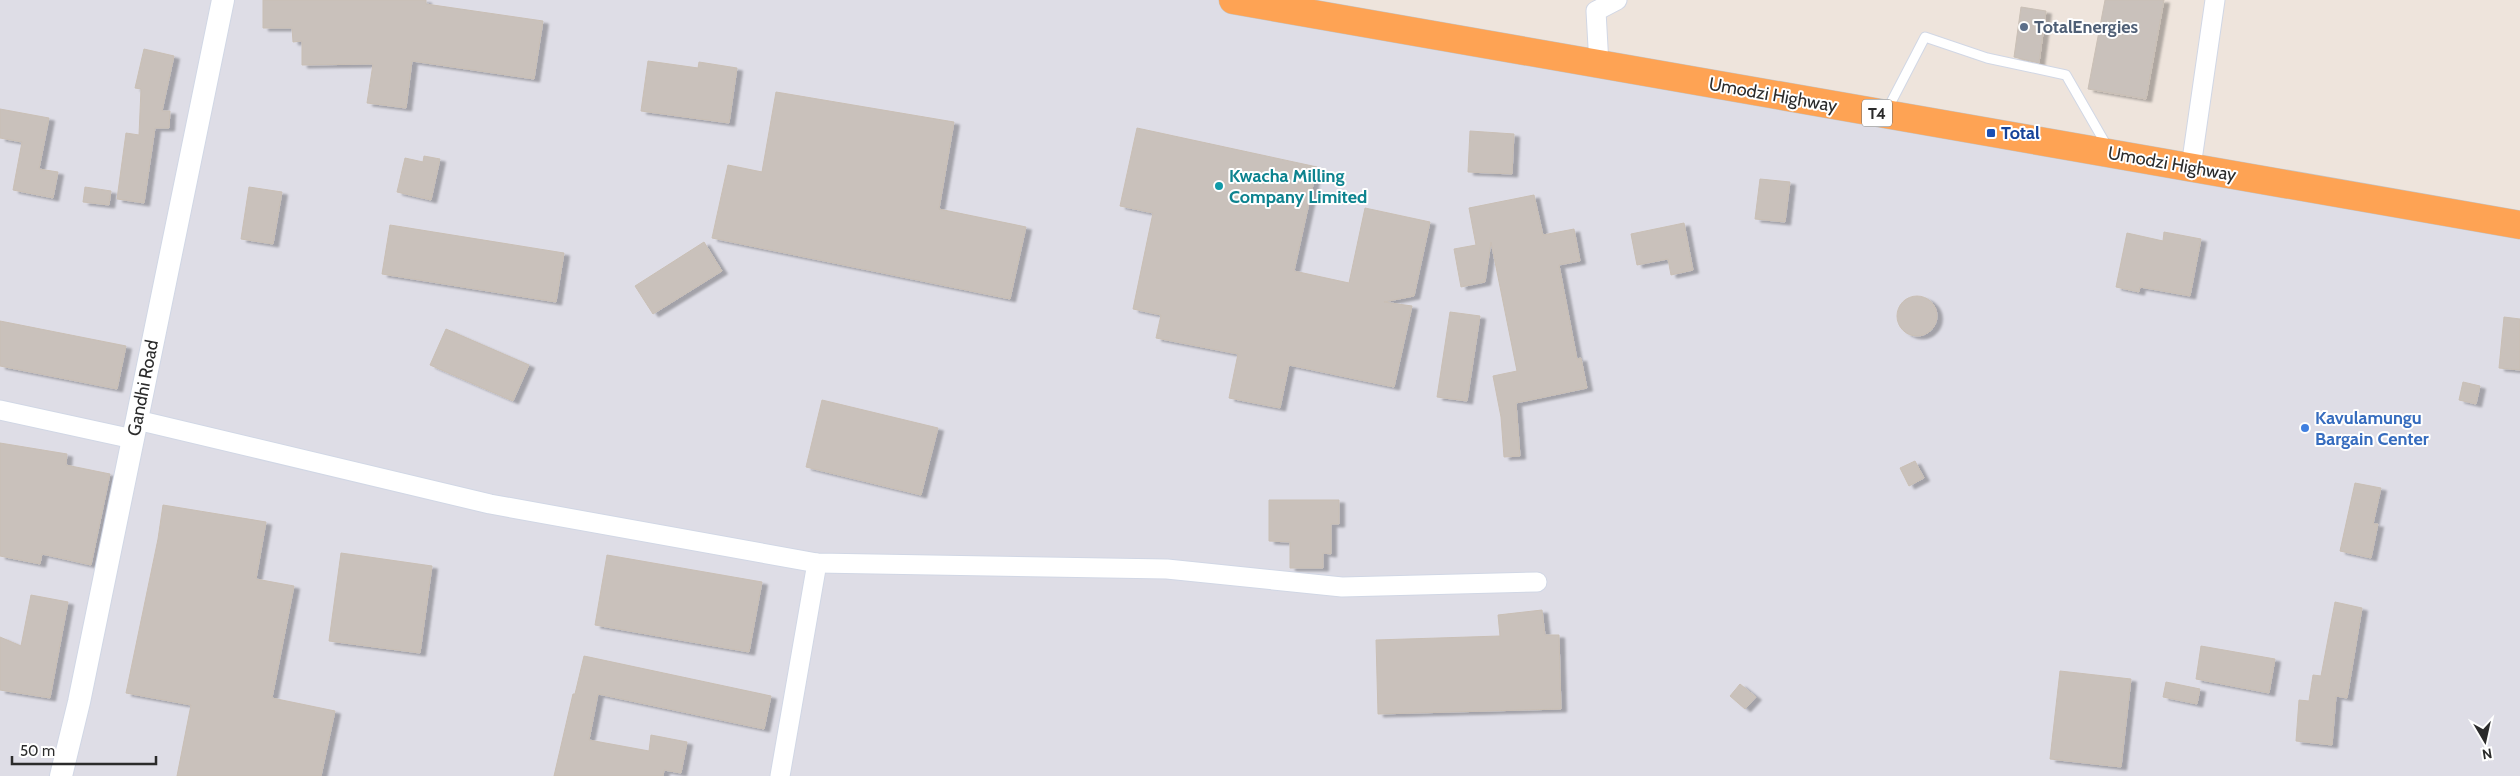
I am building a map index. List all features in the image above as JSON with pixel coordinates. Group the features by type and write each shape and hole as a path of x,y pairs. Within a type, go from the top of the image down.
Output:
{"highway":[{"name":"Umodzi Highway","path":"1233,0 2520,225"}],"street":[{"name":"Gandhi Road","path":"61,776 79,702 223,0"},
{"path":"1599,65 1596,11 1617,0"},
{"path":"2191,167 2215,0"},
{"path":"0,410 135,429 490,504 817,563 1167,569 1342,587 1537,582"},
{"path":"780,776 817,563"}],"lane":[{"path":"1885,114 1925,37 1987,58 2066,76 2111,154"}],"shaded area":[{"path":"0,0 1254,0 2520,225 2520,776 0,776"}],"building":[{"path":"263,0 426,0 426,4 543,21 534,79 412,61 406,108 367,103 373,64 302,65 302,41 293,42 292,28 263,28"},
{"path":"2105,0 2164,0 2146,99 2088,89"},
{"path":"2021,7 2046,11 2039,63 2014,57"},
{"path":"144,49 174,56 162,111 170,111 169,128 155,128 144,203 117,199 126,133 139,135 141,89 135,88"},
{"path":"648,61 698,68 699,62 737,68 729,123 641,111"},
{"path":"776,92 954,122 939,209 1026,227 1010,299 712,238 728,165 762,172"},
{"path":"0,109 49,118 39,169 58,172 53,198 13,190 22,142 0,138"},
{"path":"1137,128 1317,167 1294,271 1349,283 1365,208 1430,222 1414,296 1384,302 1412,306 1394,387 1289,365 1280,408 1229,398 1238,354 1156,338 1161,315 1133,309 1153,213 1120,206"},
{"path":"1470,131 1514,134 1512,174 1468,172"},
{"path":"424,156 440,159 431,200 397,192 405,158 423,162"},
{"path":"1760,179 1790,182 1785,222 1755,219"},
{"path":"85,187 111,191 109,205 83,202"},
{"path":"249,187 282,192 273,244 241,239"},
{"path":"1534,195 1543,235 1574,229 1580,261 1559,265 1577,359 1581,358 1587,388 1516,403 1520,456 1504,457 1501,417 1493,376 1517,371 1491,242 1485,282 1461,287 1454,249 1476,245 1469,208"},
{"path":"1684,223 1693,270 1671,275 1668,259 1637,265 1631,234"},
{"path":"390,225 564,253 556,302 382,274"},
{"path":"2164,232 2201,239 2190,296 2140,287 2139,292 2116,287 2127,233 2163,241"},
{"path":"704,242 722,271 653,314 635,286"},
{"path":"1917,296 1931,302 1937,316 1931,330 1917,336 1903,330 1897,316 1903,302"},
{"path":"1450,312 1480,316 1467,401 1437,397"},
{"path":"2504,317 2520,319 2520,370 2499,368"},
{"path":"0,321 126,346 117,389 0,366"},
{"path":"446,329 529,365 513,401 430,365"},
{"path":"2463,382 2480,386 2476,404 2459,400"},
{"path":"822,400 938,428 921,495 806,467"},
{"path":"0,443 67,454 66,465 110,474 91,565 42,554 40,564 0,556"},
{"path":"1915,461 1924,478 1909,486 1900,468"},
{"path":"2355,483 2381,488 2373,524 2378,524 2371,558 2340,551"},
{"path":"1269,500 1339,500 1339,524 1331,524 1331,554 1323,553 1323,568 1290,568 1290,542 1269,541"},
{"path":"163,505 266,522 256,579 294,586 272,698 335,711 321,776 177,776 191,705 126,693 158,539"},
{"path":"341,553 432,566 420,653 329,641"},
{"path":"607,555 762,582 749,652 595,625"},
{"path":"31,595 68,602 50,698 0,690 0,637 21,646"},
{"path":"2335,602 2362,608 2347,698 2336,696 2332,745 2296,741 2299,700 2309,701 2313,675 2321,676"},
{"path":"1542,610 1545,635 1559,635 1561,709 1378,714 1376,640 1500,636 1498,615"},
{"path":"2201,646 2275,659 2269,693 2196,679"},
{"path":"584,656 771,696 764,729 598,694 589,740 649,751 651,735 687,742 681,773 664,770 663,776 554,776"},
{"path":"2060,671 2131,679 2121,767 2050,759"},
{"path":"2166,682 2200,689 2197,704 2163,697"},
{"path":"1740,684 1756,697 1745,709 1730,696"}],"place":[{"name":"TotalEnergies","path":"2024,27"},
{"name":"Total","path":"1991,133"},
{"name":"Kwacha Milling Company Limited","path":"1219,186"},
{"name":"Kavulamungu Bargain Center","path":"2305,428"}]}
